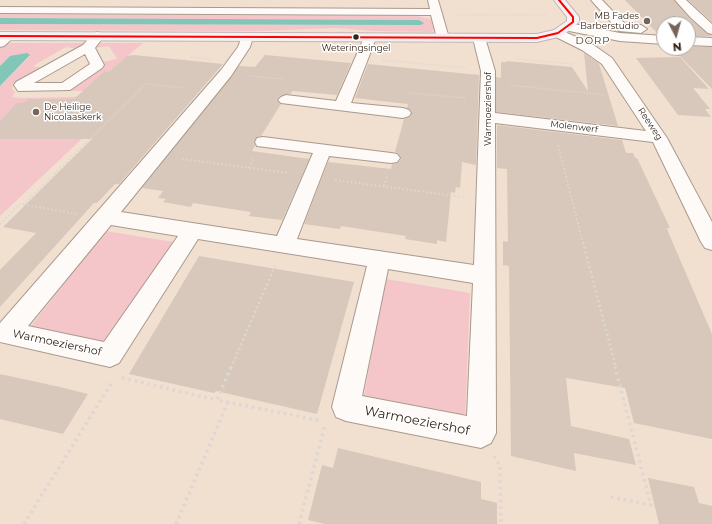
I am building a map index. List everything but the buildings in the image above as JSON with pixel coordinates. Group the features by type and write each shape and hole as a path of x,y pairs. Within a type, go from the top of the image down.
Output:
{"main road":[{"name":"Reeweg","path":"559,0 566,26"},
{"path":"3,38 98,36 443,38 482,47 538,38 566,26"}],"street":[{"path":"0,5 7,0"},
{"path":"139,10 148,0"},
{"path":"288,11 292,0"},
{"path":"432,0 443,38"},
{"path":"596,0 617,23 629,29 656,30"},
{"path":"680,0 695,16 712,30"},
{"path":"0,10 436,13"},
{"path":"566,26 620,37 656,39"},
{"name":"Reeweg","path":"566,26 600,54 612,68 633,98 659,138 712,242"},
{"path":"696,30 712,30"},
{"path":"88,48 97,65 65,87 23,88 22,85 78,52 88,48 98,36"},
{"name":"Warmoeziershof","path":"192,231 110,355 7,333 235,62 248,37"},
{"path":"342,106 370,38"},
{"path":"696,41 712,42"},
{"name":"Warmoeziershof","path":"379,260 346,407 481,433 489,116 488,71 482,47"},
{"path":"286,100 403,113"},
{"name":"Molenwerf","path":"489,116 659,138"},
{"path":"263,142 391,158"},
{"path":"284,245 323,150"},
{"path":"105,217 485,276"}],"path":[{"path":"436,13 566,26"},
{"path":"482,47 612,68"},
{"path":"488,83 633,98"},
{"path":"23,205 146,84 211,91"},
{"path":"576,127 575,131 559,139 558,144 651,505 611,497"},
{"path":"0,224 20,204 105,217"},
{"path":"217,400 284,245"},
{"path":"24,524 115,377 217,400 327,422 299,524"},
{"path":"176,524 228,402"},
{"path":"481,433 500,466 501,524"}],"shaded area":[{"path":"0,14 412,15 431,19 435,29 432,32 374,31 336,28 257,31 0,30 0,24 421,25 423,22 419,20 0,18"},
{"path":"9,43 86,43 78,49 66,47 33,66 43,68 13,84 12,89 15,92 12,97 22,98 118,96 120,91 60,91 72,87 94,74 104,66 103,62 117,59 109,46 95,48 100,43 143,43 101,79 140,84 0,216 0,86 30,56 10,56 0,66 0,49"},
{"path":"105,231 174,242 105,348 26,333"},
{"path":"386,279 470,293 465,421 363,400"}],"water":[{"path":"0,18 419,20 424,23 421,25 0,24"},
{"path":"27,53 30,55 0,86 0,66 10,56"}],"transit line":[{"path":"0,36 537,38 558,33 573,22 573,17 559,0"}],"place":[{"name":"MB Fades Barberstudio","path":"647,21"},
{"name":"Weteringsingel","path":"356,37"},
{"name":"De Heilige Nicolaaskerk","path":"36,112"}],"district":[{"name":"DORP","path":"593,41"}]}
